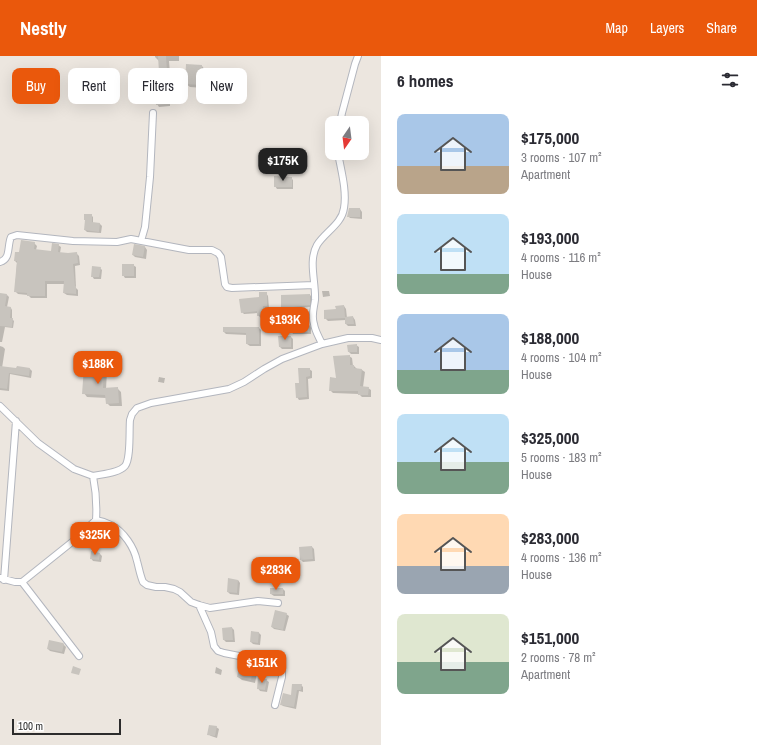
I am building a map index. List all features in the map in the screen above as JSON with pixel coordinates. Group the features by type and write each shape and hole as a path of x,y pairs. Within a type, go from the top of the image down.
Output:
{"street":[{"path":"341,116 358,56"},
{"path":"141,241 145,227 150,177 153,113"},
{"path":"322,344 313,323 315,299 313,266 315,250 318,243 341,217 344,208 343,179 339,160"},
{"path":"0,262 5,260 7,257 11,237 17,235 73,241 117,242 132,240 189,250 212,250 218,253 221,257 225,284 227,287 314,285"},
{"path":"0,406 38,443 74,468 93,476 114,472 126,465 129,459 130,420 132,414 137,408 151,403 229,389 244,382 282,359 322,344 348,338 372,338 381,340"},
{"path":"16,421 2,579 22,582 77,538 96,520 97,506 93,476"},
{"path":"96,520 113,526 120,531 128,541 137,559 143,582 147,585 174,589 180,592 191,602 210,608 258,601 278,602"},
{"path":"22,582 79,656"},
{"path":"199,605 214,646 218,651 279,664 282,670 282,677 275,706"}],"building":[{"path":"158,56 166,56 167,68 159,68"},
{"path":"186,64 202,65 202,68 196,68 196,85 188,84 188,68 186,68"},
{"path":"274,176 292,177 292,187 274,187"},
{"path":"349,208 360,208 360,217 347,217"},
{"path":"84,214 92,214 92,222 100,223 99,232 84,230"},
{"path":"21,240 35,242 34,249 51,251 52,243 59,244 58,252 77,252 78,263 73,264 76,294 63,293 64,281 45,281 45,296 27,296 27,293 14,292 17,261 14,261 15,252 19,252"},
{"path":"134,244 145,246 143,257 132,255"},
{"path":"122,264 134,264 134,276 122,276"},
{"path":"92,266 101,267 99,277 91,277"},
{"path":"259,292 267,292 267,306 263,306 263,315 257,316 257,311 241,313 239,299 259,297"},
{"path":"0,293 7,294 5,306 11,307 10,318 13,318 12,327 0,326"},
{"path":"310,294 310,305 293,307 293,310 288,310 287,321 281,320 281,295"},
{"path":"344,305 345,317 353,316 354,324 345,324 345,318 324,319 324,310 336,309 335,306"},
{"path":"290,323 309,324 309,332 290,332"},
{"path":"223,327 259,327 259,344 246,344 246,333 223,332"},
{"path":"278,336 291,336 291,347 279,347"},
{"path":"357,344 357,352 348,352 347,345"},
{"path":"350,355 350,365 354,365 354,368 362,369 360,386 369,387 368,395 358,395 358,391 329,391 330,377 336,378 333,356"},
{"path":"0,366 30,368 29,376 9,373 7,389 0,388"},
{"path":"84,367 104,368 103,388 118,387 119,403 106,404 105,395 82,394"},
{"path":"298,368 310,368 310,376 306,377 307,397 296,398 295,383 299,383"},
{"path":"312,546 313,559 300,560 299,547"},
{"path":"91,551 100,553 99,560 90,559"},
{"path":"228,578 238,580 237,593 227,592"},
{"path":"270,588 283,588 283,594 270,594"},
{"path":"275,610 287,613 283,630 271,627"},
{"path":"232,627 233,640 223,640 222,628"},
{"path":"251,631 259,632 258,643 250,642"},
{"path":"49,640 63,643 62,652 47,649"},
{"path":"240,661 254,664 251,680 237,677"},
{"path":"73,666 81,669 79,675 71,673"},
{"path":"258,678 267,679 265,690 257,689"},
{"path":"292,684 302,684 301,690 297,690 294,707 280,705 283,693 291,695"},
{"path":"209,725 217,726 215,736 207,735"}]}
